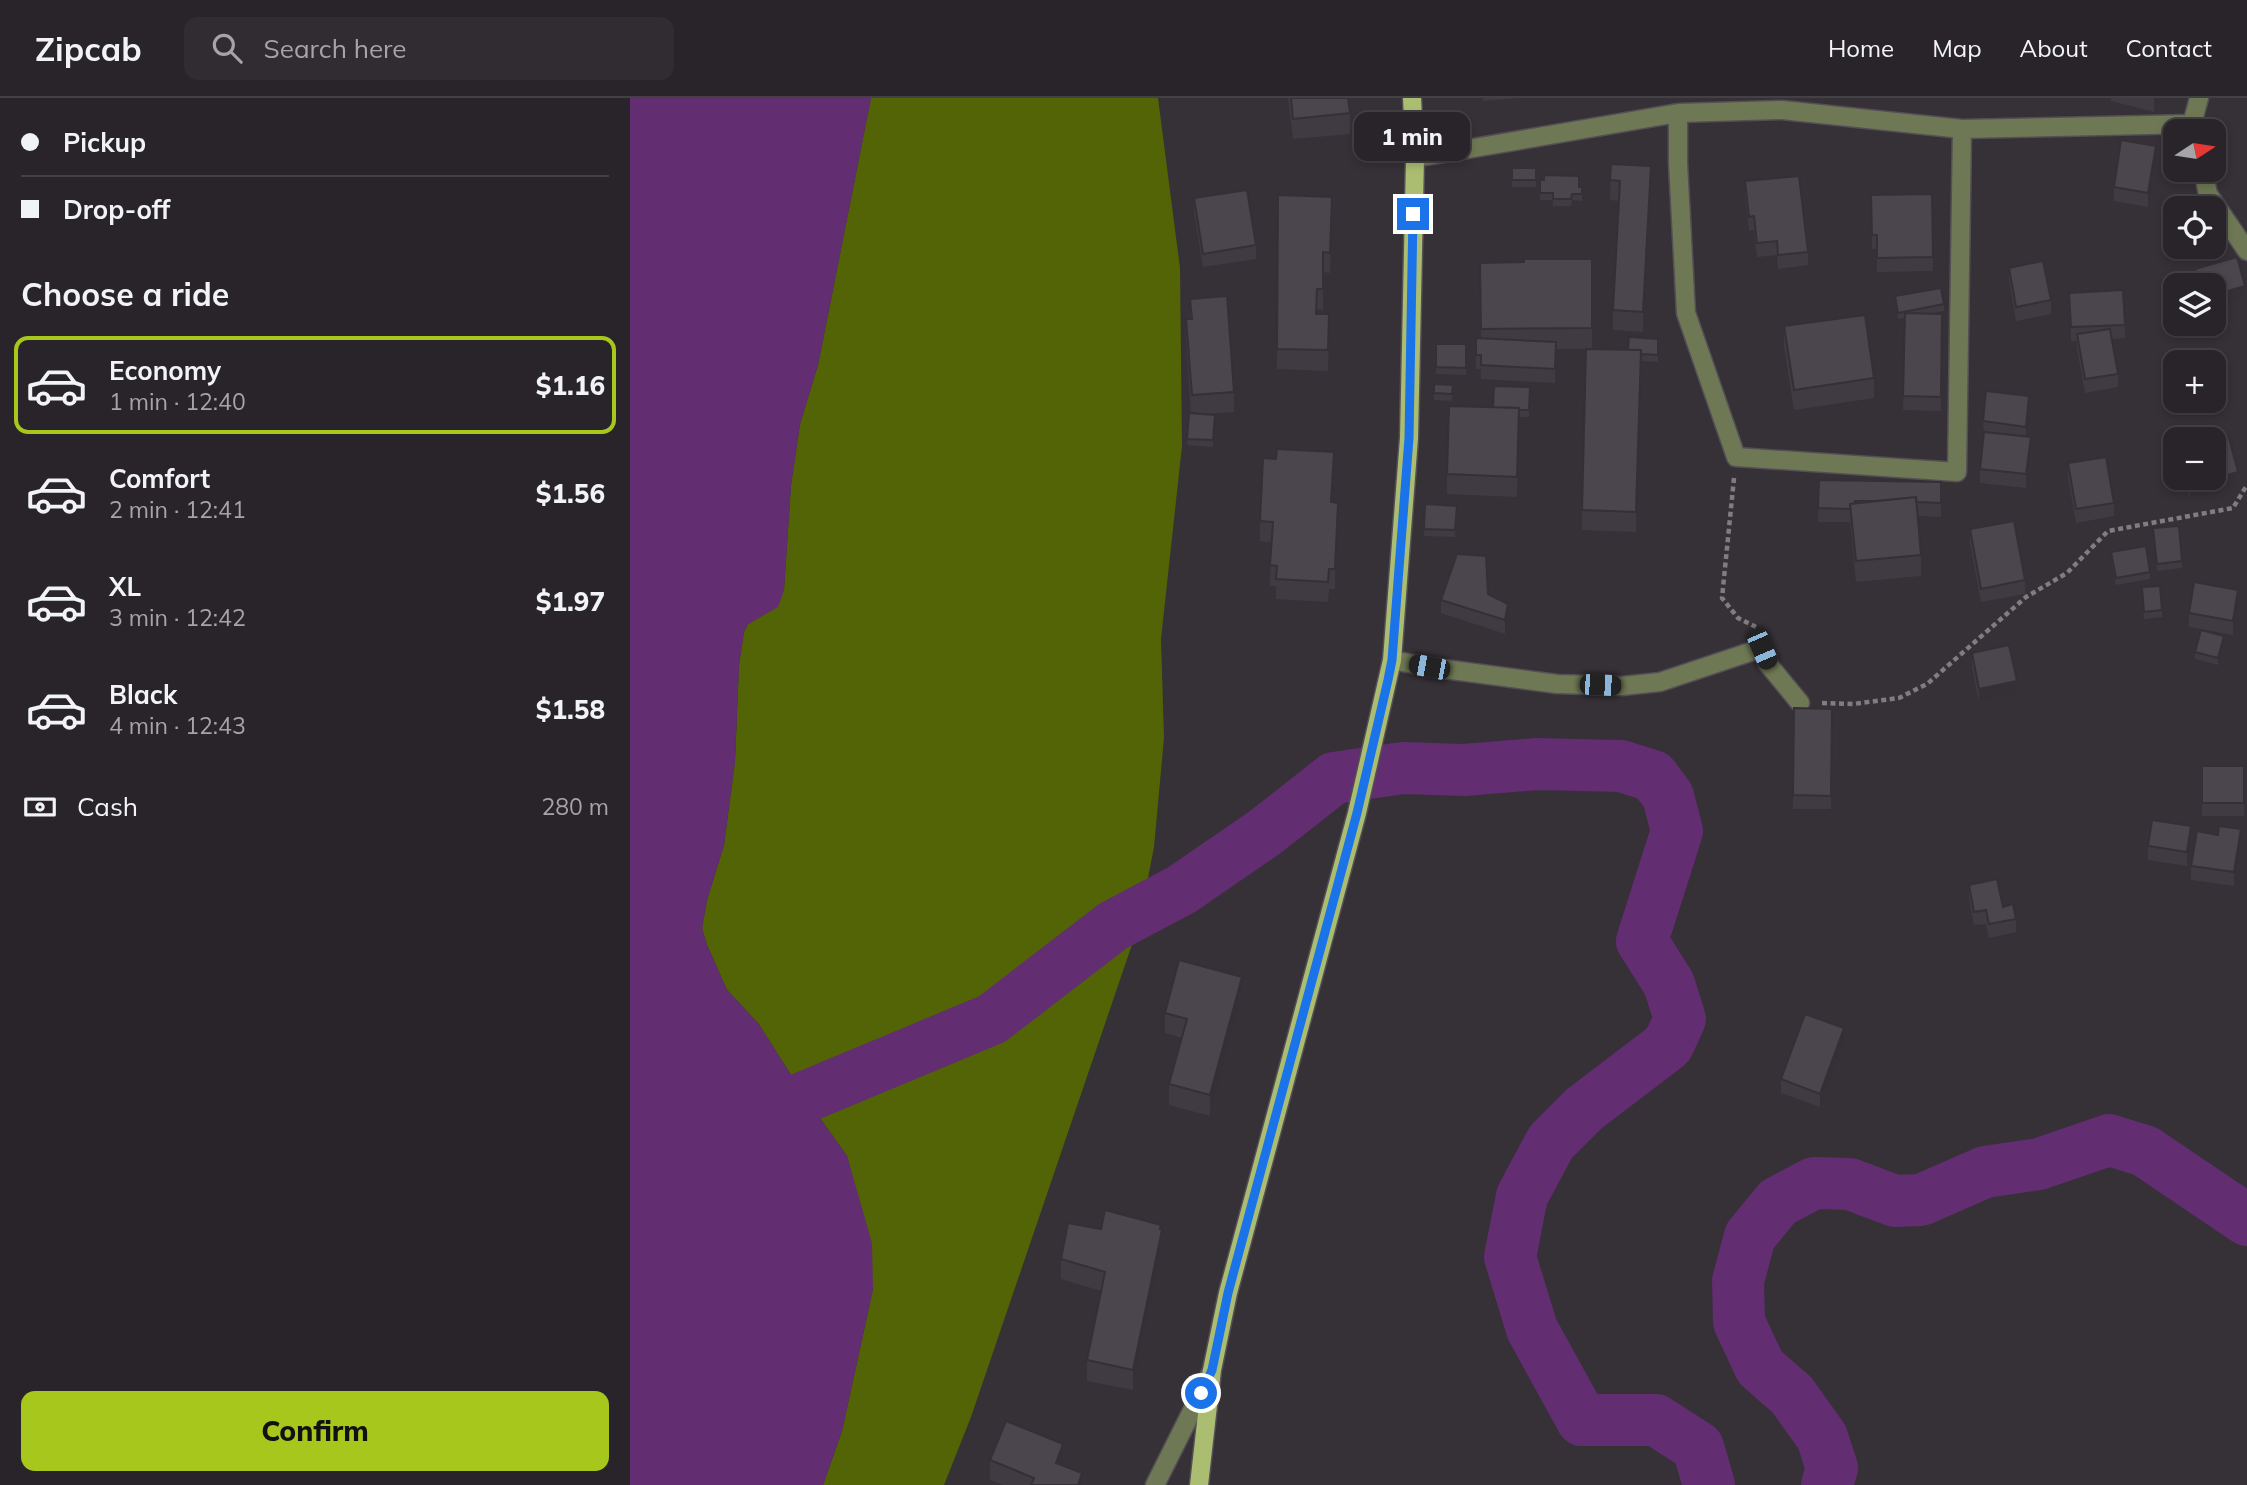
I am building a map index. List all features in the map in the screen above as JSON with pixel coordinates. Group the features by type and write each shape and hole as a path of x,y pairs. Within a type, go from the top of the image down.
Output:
{"main road":[{"path":"1199,1485 1212,1370 1228,1293 1357,813 1392,660 1409,438 1415,158 1412,98"}],"street":[{"path":"2195,119 2199,98"},
{"path":"1415,158 1678,113 1782,104 1962,129 2163,128"},
{"path":"1678,113 1686,313 1736,457 1957,472 1962,129"},
{"path":"2206,182 2208,194 2247,251"},
{"path":"1392,660 1557,684 1622,686 1660,682 1762,649 1769,664 1800,703"},
{"path":"1155,1485 1212,1370"}],"path":[{"path":"1736,457 1723,598 1738,618 1754,624 1765,636 1762,649"},
{"path":"1800,703 1853,704 1899,698 1927,684 2026,597 2067,573 2108,531 2233,508 2247,485"}],"green space":[{"path":"871,98 1158,98 1180,268 1182,446 1161,639 1164,738 1154,847 1139,924 971,1417 944,1485 823,1485 842,1431 873,1289 856,1190 847,1156 758,1023 727,990 702,928 707,900 724,845 735,761 739,665 744,632 748,624 763,615 784,590 791,485 800,424 818,365"}],"shaded area":[{"path":"630,98 871,98 818,365 800,424 791,485 784,590 778,607 748,624 744,632 739,665 735,761 724,845 707,900 702,928 727,990 758,1023 847,1156 872,1243 873,1289 842,1431 823,1485 630,1485"}],"building":[{"path":"1291,98 1348,98 1350,113 1293,119"},
{"path":"2121,140 2156,146 2148,193 2114,187"},
{"path":"1611,164 1651,166 1643,312 1613,310 1620,181 1610,180"},
{"path":"1512,168 1536,168 1536,180 1512,180"},
{"path":"1544,175 1579,176 1582,194 1572,194 1571,199 1553,199 1553,193 1540,193 1540,180 1544,180"},
{"path":"1799,176 1808,252 1778,255 1777,241 1757,243 1754,216 1749,217 1745,181"},
{"path":"1247,190 1256,245 1203,254 1194,198"},
{"path":"1932,194 1933,257 1877,258 1877,235 1872,235 1871,195"},
{"path":"1278,195 1332,197 1330,253 1323,252 1323,289 1317,289 1316,314 1329,314 1328,350 1277,349"},
{"path":"2237,257 2245,286 2226,292 2226,273 2196,273 2195,269"},
{"path":"1524,259 1592,259 1592,328 1481,329 1480,263 1524,262"},
{"path":"2043,261 2051,300 2016,307 2009,268"},
{"path":"1941,288 1944,304 1898,313 1895,296"},
{"path":"2123,290 2125,325 2071,327 2069,293"},
{"path":"1227,296 1234,392 1192,395 1186,319 1192,319 1190,299"},
{"path":"1905,313 1942,314 1941,397 1903,396"},
{"path":"1865,315 1874,378 1794,390 1784,326"},
{"path":"2110,329 2118,374 2085,379 2077,334"},
{"path":"1629,337 1658,339 1658,355 1641,354 1641,350 1628,350"},
{"path":"1476,338 1556,342 1555,369 1481,365 1481,355 1476,355"},
{"path":"1436,344 1466,344 1466,368 1436,367"},
{"path":"1586,349 1641,350 1636,512 1582,510"},
{"path":"1434,384 1453,385 1452,394 1434,393"},
{"path":"1494,386 1530,387 1529,410 1493,407"},
{"path":"1986,391 2029,396 2026,427 1983,421"},
{"path":"1449,406 1519,408 1517,477 1447,474"},
{"path":"1189,413 1215,415 1213,440 1187,439"},
{"path":"1984,432 2031,437 2026,474 1980,469"},
{"path":"2229,438 2238,472 2226,475 2226,439"},
{"path":"1277,449 1334,452 1331,502 1338,503 1335,569 1329,569 1328,582 1276,579 1277,566 1270,565 1273,522 1260,521 1263,458 1276,459"},
{"path":"2106,457 2114,503 2076,509 2068,463"},
{"path":"1819,480 1941,482 1941,503 1916,502 1916,497 1855,501 1850,504 1850,509 1818,508"},
{"path":"1916,497 1921,555 1856,561 1850,504"},
{"path":"1425,504 1457,506 1455,530 1424,529"},
{"path":"2014,521 2025,580 1981,589 1970,529"},
{"path":"2179,526 2182,561 2157,564 2153,528"},
{"path":"2146,546 2150,572 2116,578 2111,552"},
{"path":"1457,554 1486,556 1488,594 1508,604 1505,620 1441,600"},
{"path":"2194,582 2238,590 2233,621 2189,613"},
{"path":"2160,586 2162,610 2144,612 2142,587"},
{"path":"2201,630 2224,636 2218,658 2195,652"},
{"path":"2009,645 2017,681 1979,689 1972,653"},
{"path":"1794,708 1832,709 1831,796 1793,795"},
{"path":"2202,766 2244,766 2244,803 2202,803"},
{"path":"2152,820 2191,826 2187,852 2148,846"},
{"path":"2219,826 2241,829 2234,872 2191,866 2197,831 2218,835"},
{"path":"1997,879 2003,907 2013,904 2016,919 1989,924 1986,910 1974,912 1969,885"},
{"path":"1179,960 1242,977 1210,1095 1169,1084 1187,1019 1165,1013"},
{"path":"1805,1014 1844,1028 1820,1094 1781,1079"},
{"path":"1105,1210 1161,1225 1162,1230 1133,1370 1087,1360 1105,1272 1061,1259 1068,1223 1101,1229"},
{"path":"1006,1421 1063,1444 1056,1463 1082,1473 1078,1485 1031,1485 1034,1478 990,1460"}],"waterway":[{"path":"630,1195 805,1097 992,1019 1113,926 1181,890 1264,833 1334,778 1403,768 1464,770 1537,764 1621,766 1653,776 1668,796 1677,831 1642,941 1669,984 1680,1019 1668,1045 1584,1109 1551,1142 1522,1196 1510,1257 1532,1329 1582,1420 1656,1420 1698,1447 1709,1485"},
{"path":"1827,1485 1832,1468 1822,1437 1792,1395 1760,1367 1739,1322 1738,1281 1750,1236 1778,1202 1814,1183 1850,1184 1895,1201 1921,1200 1985,1172 2039,1164 2109,1140 2145,1151 2247,1220"}],"route":[{"path":"1201,1393 1212,1370 1228,1293 1357,813 1392,660 1409,438 1413,214"}]}
